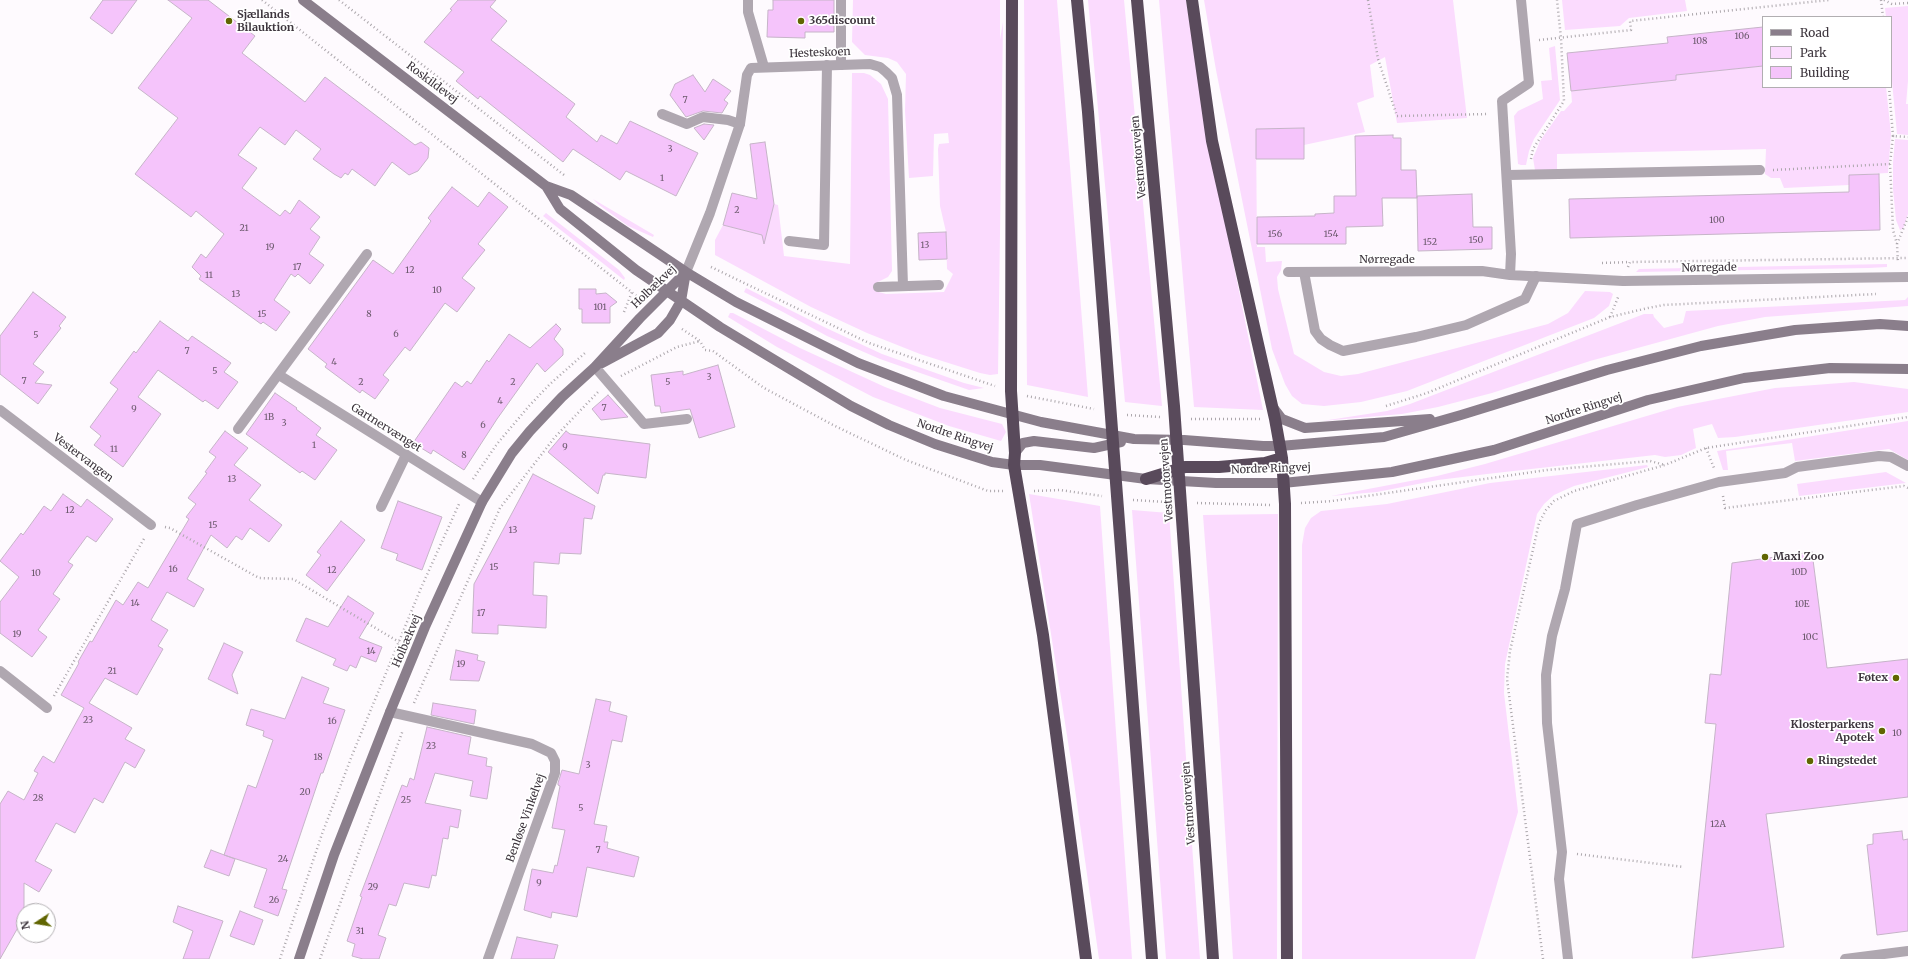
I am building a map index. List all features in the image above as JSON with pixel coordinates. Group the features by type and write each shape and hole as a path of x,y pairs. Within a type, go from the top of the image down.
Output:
{"highway":[{"path":"1012,0 1011,391 1014,459 1018,491 1043,635 1086,959"},
{"path":"1077,0 1088,112 1152,959"},
{"name":"Vestmotorvejen","path":"1137,0 1174,406 1213,959"},
{"path":"1192,0 1212,141 1281,452 1285,504 1287,959"},
{"path":"1146,479 1185,467 1219,467 1265,463 1281,452"}],"main road":[{"name":"Roskildevej","path":"303,0 546,186 571,195 686,272"},
{"name":"Roskildevej","path":"546,186 560,209 636,270 665,291"},
{"name":"Holbækvej","path":"595,367 658,334 670,320 681,301 686,272"},
{"name":"Holbækvej","path":"299,959 334,855 390,712 415,651 482,502 512,453 530,431 562,397 595,367 665,291 686,272"},
{"name":"Nordre Ringvej","path":"686,272 736,302 858,363 944,396 1041,422 1134,439 1184,440 1263,446 1281,452 1384,437 1462,415 1607,370 1701,346 1796,330 1880,324 1908,326"},
{"name":"Nordre Ringvej","path":"665,291 851,406 889,425 935,444 992,462 1014,459 1040,465 1146,479 1283,483 1392,472 1494,450 1648,400 1744,378 1830,368 1908,369"},
{"path":"1272,406 1282,419 1305,428 1462,415"},
{"path":"1014,459 1023,443 1034,441 1094,448 1134,439"}],"street":[{"path":"748,0 748,12 764,67"},
{"path":"841,0 841,65"},
{"path":"1510,275 1511,254 1508,175 1502,101 1529,83 1521,0"},
{"path":"789,241 824,244 827,65"},
{"name":"Hesteskoen","path":"686,272 710,213 740,124 747,75 751,68 875,65 886,72 895,87 897,95 903,286"},
{"path":"662,114 687,124 703,117 728,120 740,124"},
{"path":"1508,175 1528,173 1760,170"},
{"path":"238,429 368,254"},
{"name":"Nørregade","path":"1288,272 1482,271 1510,275 1623,281 1908,277"},
{"path":"1304,272 1315,331 1325,342 1343,351 1416,338 1466,325 1525,299 1536,276"},
{"path":"878,287 939,285"},
{"path":"595,367 644,424 687,419"},
{"name":"Gartnervænget","path":"279,374 482,502"},
{"name":"Vestervangen","path":"0,410 151,525"},
{"path":"381,507 406,455"},
{"path":"1568,959 1559,879 1562,852 1547,723 1546,675 1552,636 1565,589 1577,524 1719,482 1785,473 1797,467 1879,456 1891,457 1908,466"},
{"path":"0,671 47,708"},
{"name":"Benløse Vinkelvej","path":"390,712 532,744 551,753 555,761 555,773 488,959"},
{"path":"1845,959 1908,951"}],"path":[{"path":"262,0 651,307"},
{"path":"339,0 565,176"},
{"path":"1368,0 1378,59 1397,116 1503,113"},
{"path":"1528,173 1533,149 1564,101 1561,38 1557,0"},
{"path":"1525,42 1631,30 1630,21 1829,0"},
{"path":"1881,0 1883,16"},
{"path":"1884,0 1892,4 1908,3"},
{"path":"1889,88 1893,136 1890,164 1893,230 1897,244 1898,258 1908,258"},
{"path":"1893,136 1908,137"},
{"path":"1760,170 1890,164"},
{"path":"1897,244 1908,217"},
{"path":"692,258 869,343 1024,396 1090,408"},
{"path":"1381,407 1427,393 1610,317 1664,305 1881,294"},
{"path":"670,320 700,341 704,350 713,351 764,388 835,426 906,460 988,490 1060,490 1096,496"},
{"path":"320,959 408,716 500,508 555,437 608,382 677,347 700,341"},
{"path":"1132,415 1148,417"},
{"path":"1285,504 1332,501 1547,470 1650,461 1665,465 1706,448 1908,417"},
{"path":"1191,418 1262,419"},
{"path":"1706,448 1719,482 1725,508 1904,486 1908,488"},
{"path":"1139,500 1169,502"},
{"path":"1191,503 1272,505"},
{"path":"47,708 151,525 170,528 259,578 293,579 415,651"},
{"path":"1562,852 1684,867"}],"green space":[{"path":"853,0 1000,0 1000,40 1003,22 998,374 990,375 980,373 920,354 867,333 811,307 715,255 715,240 723,225 766,236 774,204 778,205 784,256 850,264 852,73 864,73 870,75 881,84 888,99 892,271 888,277 878,282 875,291 886,294 944,292 953,274 947,269 946,232 940,206 938,149 939,144 949,143 948,133 934,134 933,176 909,178 905,111 906,74 897,62 888,58 865,55 852,42"},
{"path":"1024,0 1057,0 1088,397 1027,385"},
{"path":"1088,0 1124,0 1162,406 1125,402"},
{"path":"1159,0 1186,0 1208,137 1263,410 1194,407"},
{"path":"1204,0 1453,0 1467,118 1397,123 1385,57 1370,65 1374,97 1357,103 1365,132 1304,145 1303,128 1256,129 1257,247 1265,247 1266,262 1282,261 1281,270 1277,277 1278,289 1294,354 1324,372 1341,376 1358,374 1548,324 1568,313 1585,291 1610,292 1613,294 1609,306 1594,318 1407,391 1361,402 1324,406 1302,404 1292,396 1285,384 1272,349 1216,70"},
{"path":"1562,0 1685,0 1687,11 1629,18 1620,26 1565,30"},
{"path":"1908,6 1908,81 1906,104 1908,104 1908,135 1897,134 1892,82 1892,16 1886,16 1885,8"},
{"path":"1555,46 1560,100 1534,139 1529,151 1526,165 1521,165 1518,164 1514,116 1518,111 1543,99 1541,81 1552,80 1549,48"},
{"path":"1762,66 1762,88 1886,88 1891,134 1888,173 1849,175 1849,185 1784,188 1780,178 1771,178 1765,174 1766,149 1557,154 1557,172 1535,170 1533,158 1540,141 1561,111 1564,111 1572,102 1571,91 1676,80 1676,75"},
{"path":"1895,139 1908,140 1908,214 1903,229 1900,230 1896,220 1893,189"},
{"path":"593,199 654,235 653,237 628,226"},
{"path":"546,213 619,270 625,278 624,280 543,216"},
{"path":"1887,264 1887,267 1869,268 1636,272 1639,269"},
{"path":"746,288 882,354 964,383 984,388 969,390 880,359 827,336 744,292"},
{"path":"1908,297 1908,306 1765,317 1718,326 1590,361 1492,393 1438,407 1402,414 1322,421 1387,411 1410,404 1644,314 1653,314 1664,328 1683,323 1686,311 1905,300"},
{"path":"730,313 733,313 800,348 885,387 940,408 1002,424 1006,432 1001,441 949,426 873,397 777,347 728,317"},
{"path":"1854,382 1908,389 1908,412 1735,437 1718,438 1712,424 1693,429 1696,448 1681,455 1665,457 1655,455 1487,474 1438,480 1377,492 1331,496 1437,476 1485,464 1677,407 1775,388"},
{"path":"1908,421 1908,460 1889,449 1795,461 1792,443 1726,451 1728,470 1723,470 1717,451"},
{"path":"1647,465 1648,467 1574,486 1554,495 1544,504 1537,514 1505,664 1504,693 1518,812 1475,959 1302,959 1302,545 1305,528 1311,518 1321,511 1387,504 1490,483"},
{"path":"1886,472 1906,483 1799,496 1797,484"},
{"path":"1029,494 1100,506 1132,959 1099,959 1071,761"},
{"path":"1132,510 1169,513 1200,959 1166,959"},
{"path":"1278,514 1277,959 1233,959 1217,701 1203,515"}],"building":[{"path":"103,0 137,0 112,34 90,18"},
{"path":"168,0 208,0 255,36 242,53 305,102 325,77 415,145 421,142 429,148 428,158 418,171 409,175 392,162 375,186 352,169 348,175 345,173 341,178 334,174 313,159 321,149 296,130 285,145 260,127 238,155 257,168 242,188 280,216 285,210 290,214 299,200 320,217 310,229 320,237 309,254 324,265 310,284 298,274 295,277 291,274 274,300 290,312 276,331 263,322 261,324 199,279 201,276 192,267 201,254 206,258 224,234 196,211 191,217 135,174 178,118 138,88 192,18"},
{"path":"458,0 496,0 490,7 507,21 491,40 575,104 566,117 597,142 601,135 617,144 630,121 698,153 676,196 626,171 620,180 573,149 563,162 480,96 478,99 456,81 464,72 424,42 452,10 450,9"},
{"name":"365discount","path":"773,0 834,0 834,32 805,32 805,38 767,37 768,10 773,10"},
{"path":"1762,27 1762,66 1676,75 1676,80 1571,91 1567,53 1668,43 1667,37"},
{"path":"693,75 705,92 713,79 731,91 724,100 728,103 722,113 703,111 686,117 670,95 675,84"},
{"path":"704,124 714,125 704,140 694,128"},
{"path":"1304,128 1304,159 1256,159 1256,129"},
{"path":"1393,135 1393,138 1401,138 1401,170 1416,170 1417,198 1382,198 1383,226 1346,227 1346,244 1257,244 1257,217 1315,216 1315,214 1334,213 1334,196 1356,196 1355,136"},
{"path":"765,142 774,204 764,244 762,235 723,225 732,193 757,199 750,144"},
{"path":"1879,174 1880,230 1570,238 1569,199 1849,192 1849,175"},
{"path":"452,187 478,207 489,192 508,207 478,244 485,250 462,278 475,288 457,312 445,303 410,351 405,347 383,375 389,380 375,399 362,390 360,393 325,367 327,364 308,349 373,260 393,274 431,221 428,218"},
{"path":"1472,194 1473,227 1492,227 1492,249 1418,251 1417,196"},
{"path":"946,232 947,259 919,260 918,233"},
{"path":"579,289 596,289 596,294 606,293 617,302 610,307 610,323 582,323 582,309 579,309"},
{"path":"33,292 66,317 59,326 61,328 33,364 44,372 35,383 52,385 38,404 0,374 0,336"},
{"path":"160,321 188,341 192,336 231,363 224,372 238,382 218,409 205,400 203,402 158,370 138,397 161,414 123,467 94,445 101,436 90,427 118,389 110,383 134,351 136,353"},
{"path":"556,324 561,329 554,339 563,349 563,355 545,372 537,363 497,419 464,470 433,450 431,454 413,443 455,382 462,387 467,381 471,384 487,360 489,362 509,334 530,348"},
{"path":"718,365 735,427 699,438 690,409 661,413 660,406 655,406 651,375 683,371 683,375"},
{"path":"275,393 297,408 296,409 321,428 316,435 337,450 315,480 302,471 300,473 246,434"},
{"path":"608,395 628,417 601,420 592,409"},
{"path":"225,431 248,448 234,465 261,485 249,500 282,525 269,542 250,528 242,540 236,536 227,548 211,535 187,579 204,589 194,607 167,592 151,620 168,630 158,646 163,649 137,695 105,678 89,703 132,728 125,739 145,750 135,768 125,762 103,803 94,798 75,833 56,823 35,861 52,870 39,892 24,883 24,903 16,903 16,931 0,959 0,804 8,791 24,800 38,773 34,771 43,756 54,763 84,708 61,695 90,641 92,642 116,600 123,605 138,582 148,588 189,519 186,517 196,504 188,498 207,473 205,472 216,457 209,452"},
{"path":"566,431 570,434 650,444 646,478 605,473 605,475 603,475 598,494 548,452"},
{"path":"533,474 595,506 592,519 584,518 581,554 560,553 559,564 534,562 533,595 547,596 546,628 498,625 498,634 472,633 474,584"},
{"path":"63,494 81,507 87,499 113,519 96,542 87,536 68,562 73,565 53,594 60,599 38,630 47,637 32,657 0,633 0,602 19,577 0,561 21,533 23,535 44,506 51,511"},
{"path":"398,501 442,517 422,570 396,560 398,554 381,548"},
{"path":"341,521 365,540 327,591 306,575 321,555 317,552"},
{"name":"Ringstedet","path":"1812,552 1827,668 1908,659 1908,797 1766,814 1784,947 1692,958 1716,724 1705,723 1710,674 1721,675 1732,563"},
{"path":"348,596 374,613 359,638 382,647 376,662 361,656 356,668 350,665 347,671 333,665 336,659 296,641 306,618 328,627"},
{"path":"224,643 243,652 232,675 238,694 208,679"},
{"path":"456,650 478,655 477,660 485,662 479,681 450,680"},
{"path":"302,677 329,688 323,703 345,710 323,773 321,773 282,889 287,890 278,916 254,907 267,869 224,855 248,785 256,788 273,740 263,736 264,731 246,725 251,709 285,719"},
{"path":"596,699 611,702 609,711 627,716 622,742 612,740 594,824 607,826 604,842 608,842 607,848 639,857 634,877 587,867 577,917 552,912 551,918 524,910 532,869 553,873 555,865 557,866 565,830 552,828 560,786 558,783 562,770 579,774"},
{"path":"433,703 476,710 474,724 431,715"},
{"path":"427,727 471,737 468,754 487,758 486,766 492,767 487,799 470,796 473,781 435,773 425,803 461,810 458,828 450,826 448,839 443,838 436,876 432,875 429,888 404,883 396,906 389,904 378,935 386,938 379,959 363,959 352,956 355,944 347,941 362,897 360,896 402,785 407,787 410,778 414,780"},
{"path":"1902,831 1903,840 1908,839 1908,931 1877,935 1867,845 1873,844 1873,834"},
{"path":"211,850 235,859 229,876 204,867"},
{"path":"178,906 223,921 209,959 183,959 193,931 173,922"},
{"path":"240,911 263,920 254,945 230,936"},
{"path":"517,937 558,945 554,959 511,959"}],"place":[{"name":"Sjællands Bilauktion","path":"229,21"},
{"name":"365discount","path":"801,21"},
{"name":"Maxi Zoo","path":"1765,557"},
{"name":"Føtex","path":"1896,678"},
{"name":"Klosterparkens Apotek","path":"1882,731"},
{"name":"Ringstedet","path":"1810,761"}]}
